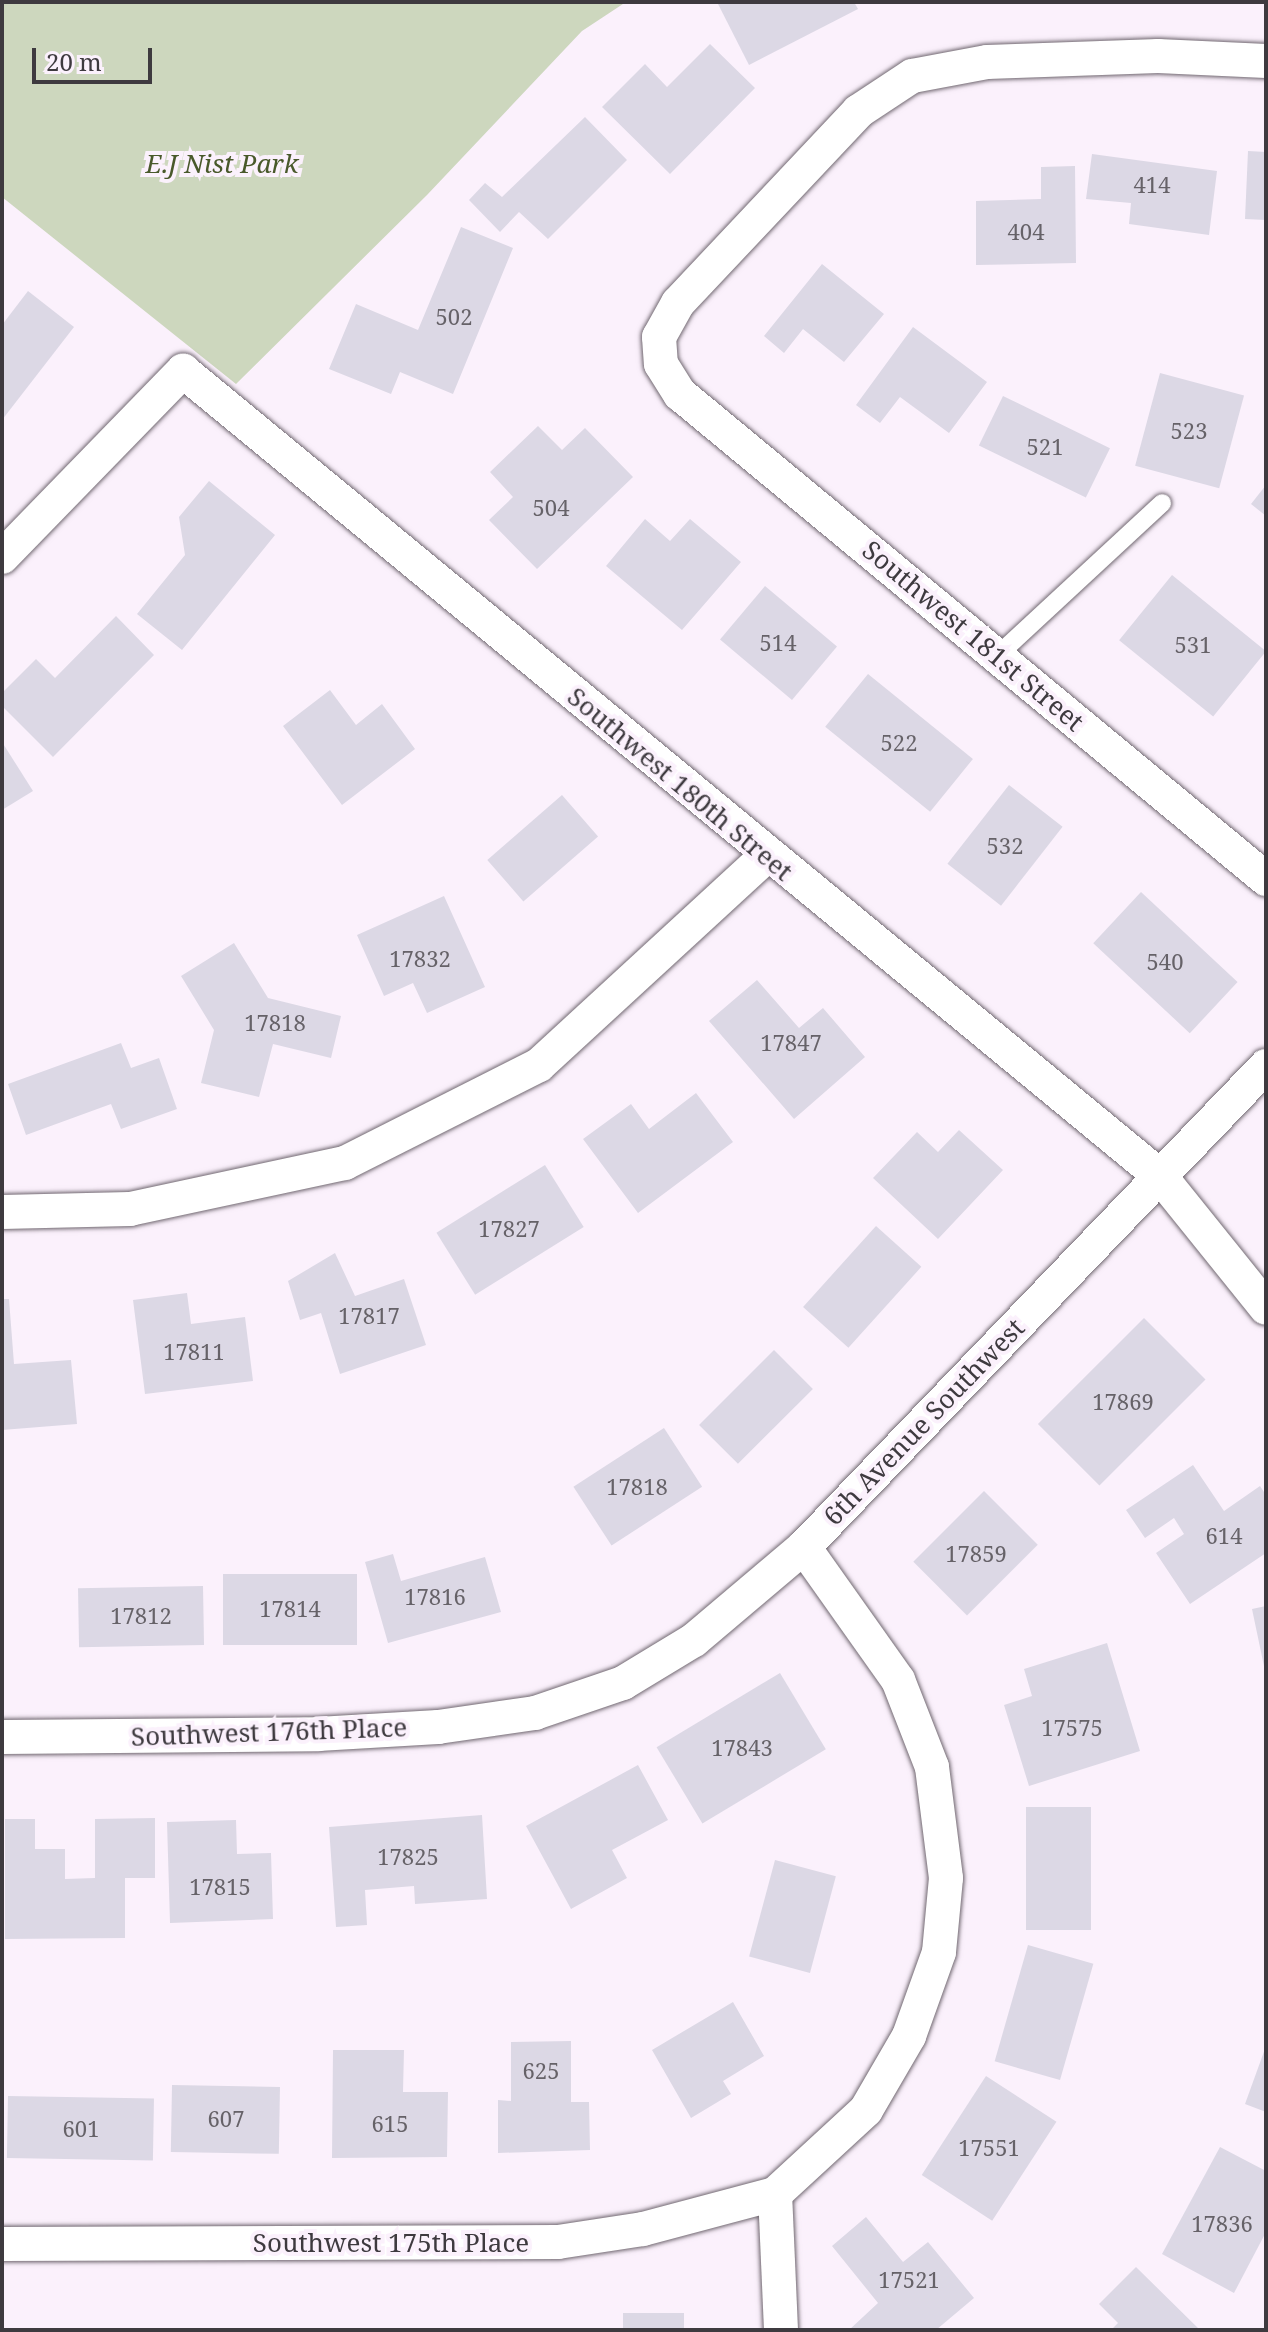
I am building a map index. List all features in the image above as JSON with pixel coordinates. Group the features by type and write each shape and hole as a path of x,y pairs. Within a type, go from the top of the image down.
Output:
{"street":[{"name":"Southwest 181st Street","path":"1266,61 1158,56 987,62 912,76 859,111 678,303 659,337 661,364 680,394 1266,879"},
{"name":"Southwest 180th Street","path":"2,557 183,371 205,386 766,856 1160,1176 1266,1308"},
{"path":"2,1212 130,1209 345,1163 539,1065 766,856"},
{"name":"6th Avenue Southwest","path":"535,1713 623,1683 694,1640 804,1547 1266,1066"},
{"path":"781,2330 775,2194 866,2110 909,2036 939,1952 946,1878 932,1767 898,1680 804,1547"},
{"name":"Southwest 176th Place","path":"2,1737 318,1734 438,1727 535,1713"},
{"name":"Southwest 175th Place","path":"2,2244 558,2242 643,2229 775,2194"}],"lane":[{"path":"997,656 1162,503"}],"green space":[{"name":"E.J Nist Park","path":"2,2 626,2 582,31 427,195 236,384 2,197"}],"building":[{"path":"717,2 854,2 858,9 749,65"},
{"path":"710,44 755,88 670,174 602,107 645,64 667,87"},
{"path":"585,117 627,160 548,239 519,212 500,232 469,200 485,183 502,197"},
{"path":"1248,151 1266,152 1266,220 1245,219"},
{"path":"1092,154 1217,171 1209,235 1129,224 1131,203 1086,199"},
{"path":"1075,166 1076,263 976,265 976,201 1041,199 1041,167"},
{"path":"461,227 513,248 453,394 400,372 391,394 329,369 356,304 418,330"},
{"path":"822,264 884,314 844,362 803,329 784,353 764,336"},
{"path":"28,291 74,327 2,420 2,325"},
{"path":"913,327 987,382 949,433 900,397 880,423 856,405"},
{"path":"1160,373 1244,396 1219,488 1135,466"},
{"path":"1003,396 1110,448 1086,498 979,445"},
{"path":"538,426 562,450 585,428 633,477 537,569 489,520 513,497 490,472"},
{"path":"209,481 275,535 182,650 137,614 185,555 179,517"},
{"path":"1266,485 1266,516 1251,504"},
{"path":"645,519 670,541 690,519 741,562 682,630 606,566"},
{"path":"1172,575 1266,651 1213,716 1119,640"},
{"path":"765,586 837,646 792,700 720,640"},
{"path":"116,616 154,655 53,757 2,706 2,693 36,659 55,678"},
{"path":"868,674 973,759 930,812 825,727"},
{"path":"330,690 356,725 382,704 415,749 342,805 283,726"},
{"path":"2,742 33,791 2,810"},
{"path":"1009,785 1063,827 1001,906 947,864"},
{"path":"562,795 598,837 523,901 487,860"},
{"path":"1141,892 1238,982 1190,1033 1093,943"},
{"path":"444,896 485,987 427,1013 413,983 384,996 357,935"},
{"path":"234,943 268,998 341,1016 331,1058 273,1044 259,1097 201,1083 214,1030 181,976"},
{"path":"757,980 799,1028 823,1008 865,1057 794,1119 709,1021"},
{"path":"121,1043 131,1068 159,1058 177,1109 121,1129 111,1104 26,1135 8,1084"},
{"path":"696,1093 733,1142 638,1213 583,1139 631,1104 649,1129"},
{"path":"959,1130 1003,1170 938,1239 873,1178 917,1132 938,1152"},
{"path":"545,1165 584,1227 475,1295 436,1233"},
{"path":"876,1226 921,1267 848,1348 803,1307"},
{"path":"335,1253 355,1296 404,1279 426,1345 340,1374 321,1313 300,1320 288,1281"},
{"path":"187,1293 191,1324 245,1317 253,1381 145,1394 133,1300"},
{"path":"2,1299 9,1299 14,1364 71,1360 77,1424 2,1430"},
{"path":"1144,1318 1206,1380 1099,1486 1038,1424"},
{"path":"774,1350 813,1389 738,1464 699,1425"},
{"path":"664,1428 702,1487 612,1546 573,1487"},
{"path":"1193,1465 1224,1511 1260,1486 1266,1495 1266,1553 1190,1604 1156,1553 1184,1534 1174,1518 1145,1538 1126,1510"},
{"path":"984,1491 1038,1545 967,1615 913,1562"},
{"path":"393,1554 401,1581 485,1557 501,1612 388,1643 365,1562"},
{"path":"223,1574 357,1574 357,1645 223,1645"},
{"path":"203,1586 204,1645 79,1647 78,1588"},
{"path":"1266,1606 1266,1671 1265,1671 1252,1609"},
{"path":"1107,1643 1140,1751 1029,1786 1004,1705 1032,1696 1024,1669"},
{"path":"780,1673 826,1749 702,1823 657,1747"},
{"path":"638,1765 668,1820 612,1850 627,1878 571,1909 526,1826"},
{"path":"1026,1807 1091,1807 1091,1930 1026,1930"},
{"path":"482,1815 487,1899 415,1904 414,1886 365,1890 367,1925 336,1927 329,1827"},
{"path":"155,1818 155,1878 125,1878 125,1938 5,1939 5,1819 35,1819 35,1849 65,1849 65,1879 95,1878 95,1819"},
{"path":"236,1820 237,1854 271,1853 273,1919 170,1923 167,1822"},
{"path":"775,1860 836,1876 810,1973 749,1957"},
{"path":"1028,1945 1093,1964 1060,2080 995,2061"},
{"path":"733,2002 764,2056 723,2081 731,2094 691,2118 652,2050"},
{"path":"571,2041 571,2102 589,2102 590,2150 498,2153 498,2100 511,2101 511,2042"},
{"path":"1266,2046 1266,2112 1245,2104"},
{"path":"333,2050 404,2050 403,2092 448,2092 447,2157 332,2158"},
{"path":"986,2076 1056,2122 992,2221 922,2175"},
{"path":"172,2085 280,2087 279,2154 171,2152"},
{"path":"8,2096 154,2099 153,2161 7,2158"},
{"path":"1220,2147 1266,2171 1266,2232 1234,2293 1162,2254"},
{"path":"866,2217 903,2262 928,2242 974,2298 936,2330 849,2330 878,2303 832,2246"},
{"path":"1136,2267 1200,2330 1111,2330 1118,2323 1099,2304"},
{"path":"623,2313 684,2313 684,2330 623,2330"}]}
